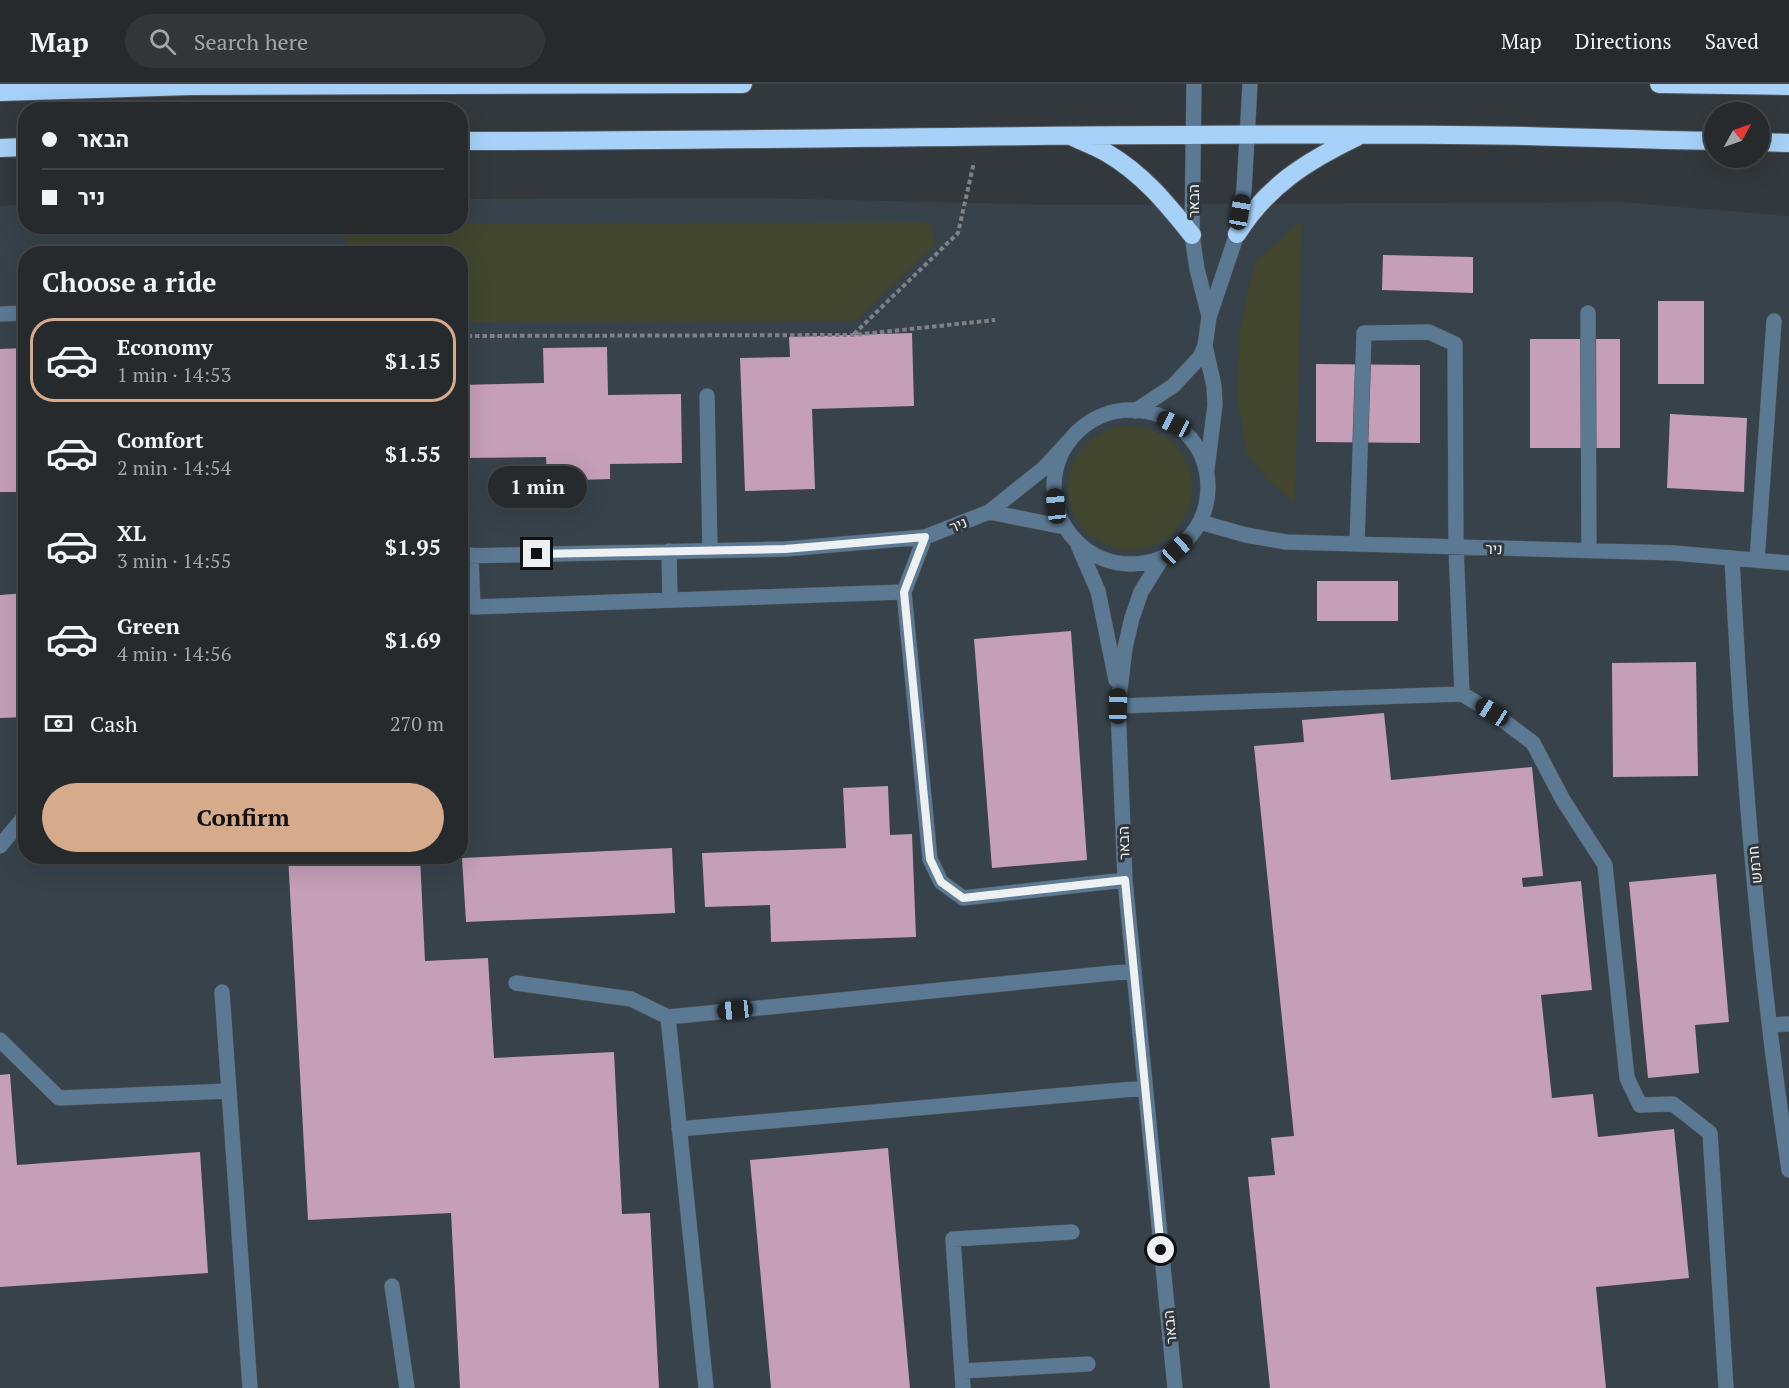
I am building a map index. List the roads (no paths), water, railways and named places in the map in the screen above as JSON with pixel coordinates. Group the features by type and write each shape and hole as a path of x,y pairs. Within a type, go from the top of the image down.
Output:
{"highway":[{"path":"0,92 190,86 743,84"},
{"path":"1659,84 1789,86"},
{"path":"1237,234 1249,214 1264,197 1297,170 1323,153 1363,134"},
{"path":"468,141 705,141 1069,135 1363,134 1704,141"},
{"path":"1069,135 1106,153 1132,170 1162,199 1192,235"},
{"path":"1770,142 1789,143"},
{"path":"0,148 18,147"}],"street":[{"name":"הבאר","path":"1194,84 1192,235 1197,269 1209,317"},
{"name":"הבאר","path":"1135,411 1173,386 1200,357 1205,346 1209,317 1237,234 1244,190 1250,84"},
{"path":"0,314 18,313"},
{"path":"1588,313 1588,550"},
{"path":"1757,560 1774,321"},
{"path":"1358,544 1364,333 1429,332 1455,344 1456,547 1462,694"},
{"name":"הבאר","path":"1205,346 1214,386 1215,405 1207,475"},
{"path":"707,396 710,550"},
{"path":"1135,411 1155,415 1174,424 1189,437 1201,455 1207,475 1207,499 1200,522 1190,537 1177,549 1162,558 1140,564 1117,563 1094,555 1076,541 1065,527 1056,506 1054,483 1058,461 1069,441 1083,427 1099,417 1116,412 1135,411"},
{"name":"ניר","path":"468,556 785,549 925,537 989,512 1044,468 1069,441"},
{"path":"989,512 1065,527"},
{"name":"ניר","path":"1200,522 1246,535 1286,542 1674,553 1789,563"},
{"path":"925,537 904,592 930,859 941,882 963,898 1125,880"},
{"name":"הבאר","path":"1076,541 1098,591 1118,699 1125,880 1175,1388"},
{"path":"669,551 670,599"},
{"name":"הבאר","path":"1118,699 1125,648 1135,609 1141,592 1162,558"},
{"name":"חרמש","path":"1732,558 1739,707 1776,1085 1789,1170"},
{"path":"468,570 473,606 904,592"},
{"path":"1118,699 1462,694 1492,712 1533,743 1563,800 1605,865 1627,1078 1640,1105 1673,1104 1710,1133 1726,1388"},
{"path":"0,846 18,825"},
{"path":"516,983 631,999 668,1017 1133,971"},
{"path":"222,992 250,1388"},
{"path":"668,1017 706,1388"},
{"path":"1770,1025 1789,1024"},
{"path":"0,1040 59,1098 229,1090"},
{"path":"679,1129 1145,1089"},
{"path":"963,1388 953,1239 1072,1232"},
{"path":"392,1286 407,1388"},
{"path":"962,1371 1088,1364"}]}
